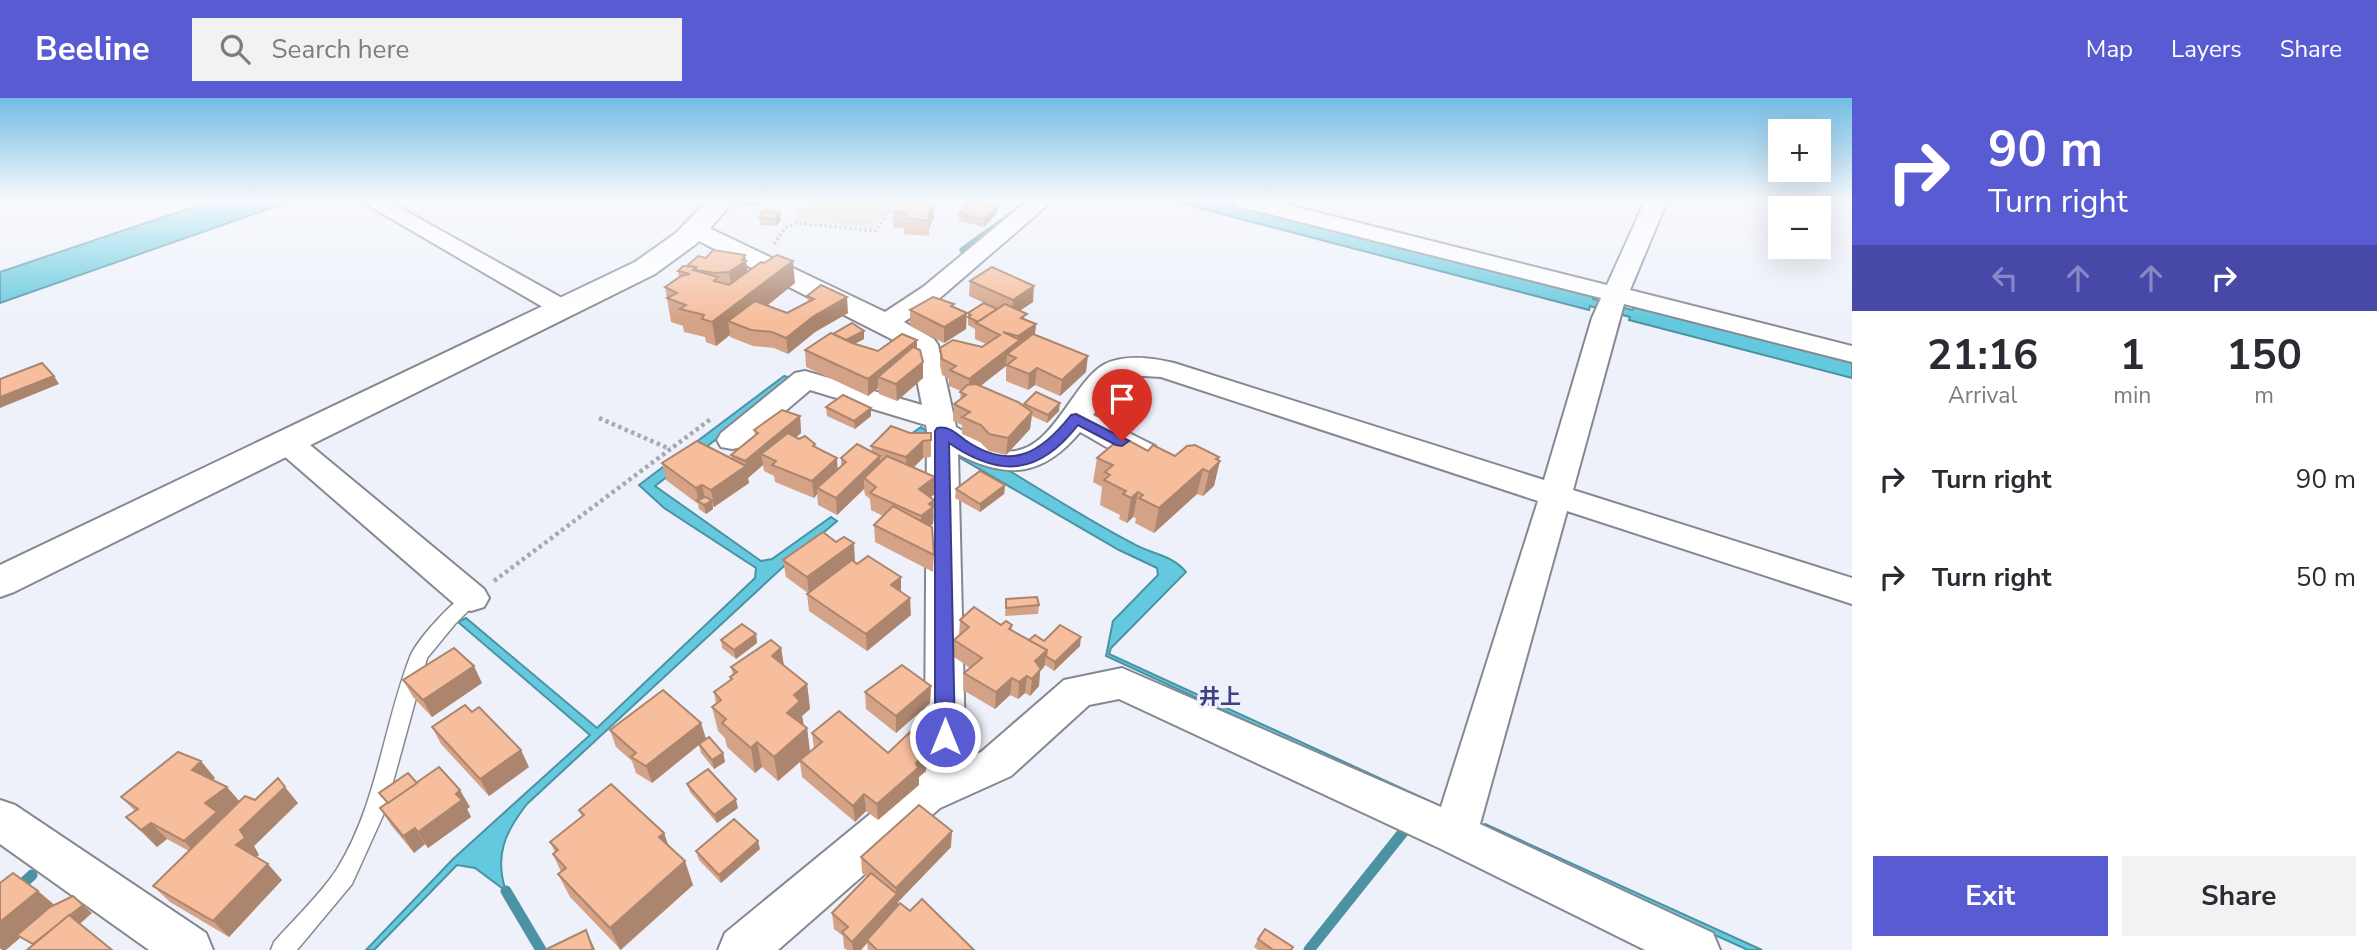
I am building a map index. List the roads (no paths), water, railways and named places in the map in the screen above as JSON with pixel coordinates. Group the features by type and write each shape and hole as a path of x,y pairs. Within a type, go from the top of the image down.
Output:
{"street":[{"path":"443,241 562,308"},
{"path":"0,582 645,268 685,241"},
{"path":"717,241 886,323 924,345 941,425 945,737 925,795"},
{"path":"886,323 932,292 993,241"},
{"path":"1387,241 1610,303 1852,354"},
{"path":"1455,834 1610,303 1638,241"},
{"path":"732,440 805,379 941,425 967,448 1001,461 1032,460 1057,443 1112,372 1129,366 1164,369 1852,591"},
{"path":"1076,418 1144,453"},
{"path":"287,442 471,598"},
{"path":"742,950 925,795 996,764 1078,691 1122,683 1455,834 1696,950"},
{"path":"0,819 189,950"}],"lane":[{"path":"282,950 344,877 375,811 419,656 449,619 471,598"}],"water":[{"path":"93,241 178,241 0,303 0,272"},
{"path":"1324,241 1380,241 1593,295 1593,299 1632,310 1636,307 1852,362 1852,378 1629,320 1630,317 1590,306 1589,310"},
{"path":"784,376 795,379 655,486 761,561 772,559 831,517 837,521 784,566 527,804 513,824 504,845 501,867 506,891 475,868 457,865 374,950 366,950 453,859 590,735 458,622 466,618 597,728 755,578 756,568 664,508 639,485"},
{"path":"921,427 962,454 1008,470 1118,536 1175,562 1186,572 1111,648 1109,654 1449,810 1447,814 1106,656 1113,621 1158,575 1157,568 1119,550 955,455 901,441"},
{"path":"1485,824 1762,950 1748,950 1483,830"}],"waterway":[{"path":"963,250 976,241"},
{"path":"1309,950 1404,831"},
{"path":"18,888 32,875"},
{"path":"506,891 541,950"}],"district":[{"name":"井上","path":"1220,697"}]}
